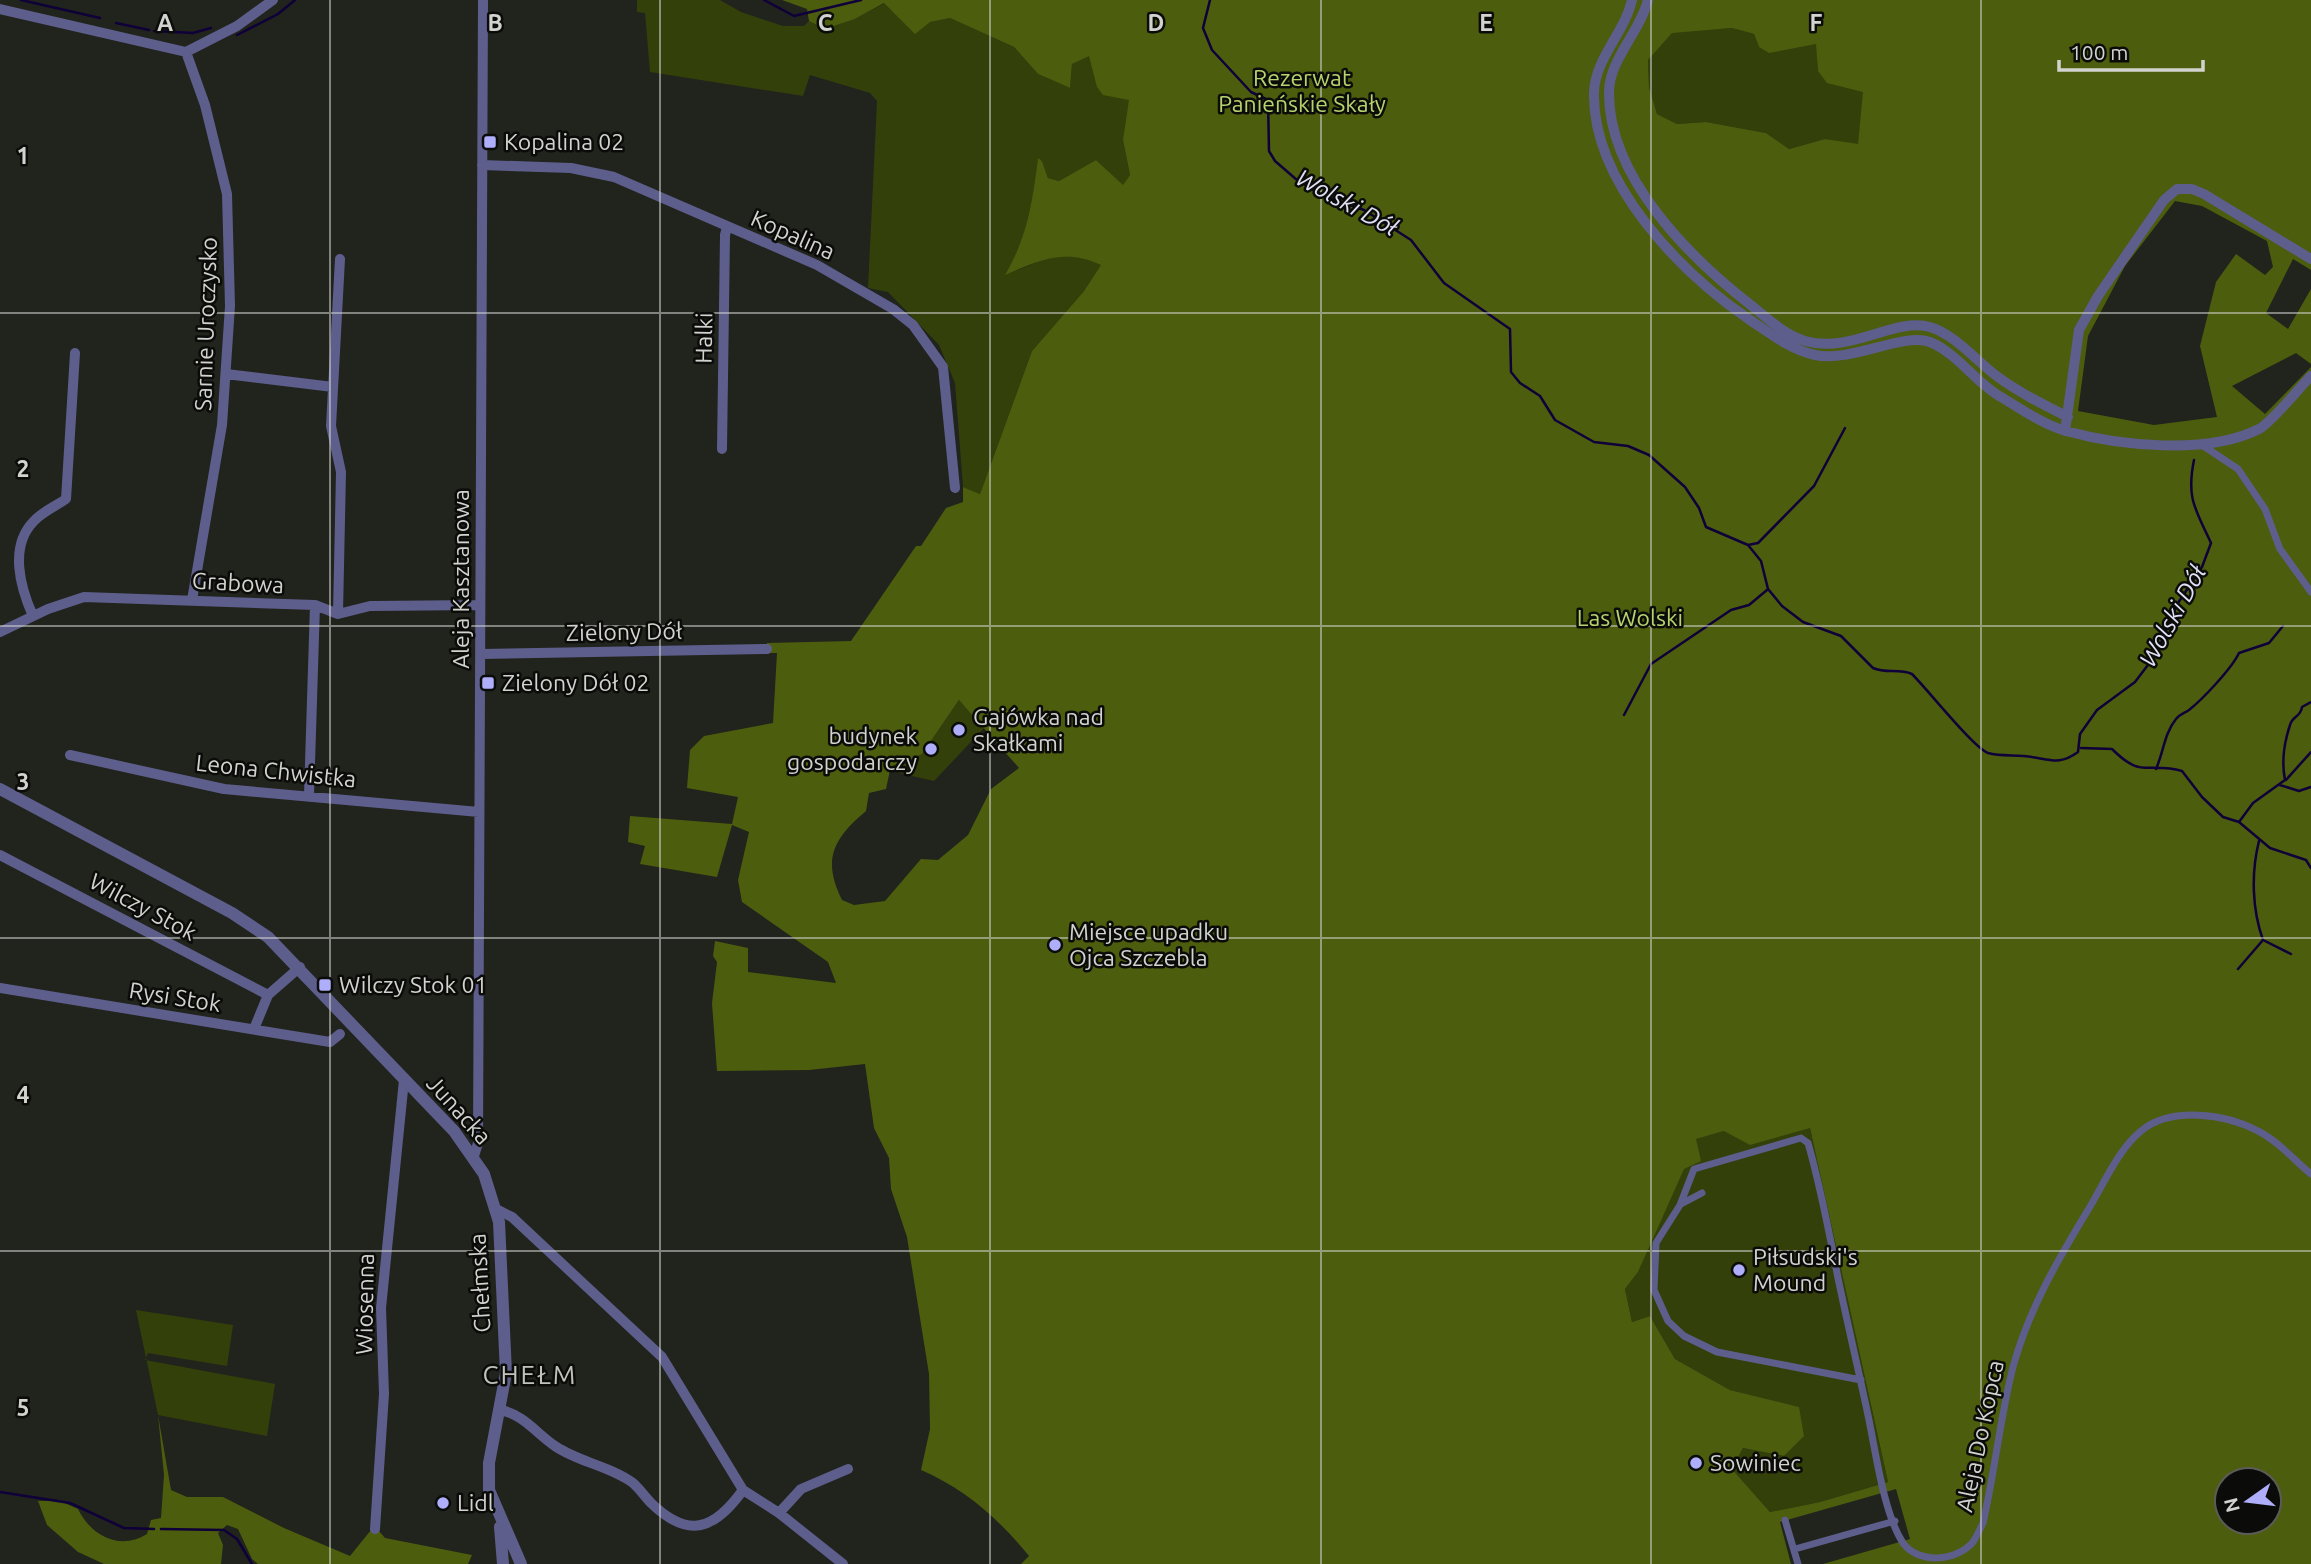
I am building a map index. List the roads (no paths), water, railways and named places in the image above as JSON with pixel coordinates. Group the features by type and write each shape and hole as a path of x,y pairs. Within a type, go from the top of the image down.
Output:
{"street":[{"path":"0,9 186,52 237,26 273,0"},
{"name":"Aleja Kasztanowa","path":"474,1156 478,1143 483,0"},
{"path":"1632,0 1625,22 1598,73 1595,103 1605,147 1615,172 1668,252 1727,304 1792,347 1815,355 1840,356 1914,341 1929,342 1997,396 2065,431 2111,440 2202,446 2261,428 2311,376"},
{"path":"1648,0 1635,34 1609,83 1609,104 1618,145 1628,166 1677,240 1737,295 1785,331 1805,341 1829,344 1854,342 1914,325 1935,329 2013,387 2067,417"},
{"name":"Sarnie Uroczysko","path":"186,52 205,105 228,194 230,306 222,425 192,600"},
{"name":"Kopalina","path":"482,165 571,168 603,173 817,265 865,291 913,325 943,367 948,390 955,488"},
{"path":"2065,431 2079,330 2098,296 2164,200 2177,189 2192,189 2204,194 2311,259"},
{"name":"Halki","path":"722,449 727,227"},
{"path":"340,259 331,426 341,472 338,614 370,606 480,605"},
{"path":"33,616 19,564 22,540 34,520 66,499 75,353"},
{"path":"226,374 333,387"},
{"path":"2202,446 2238,469 2265,509 2280,549 2311,592"},
{"name":"Grabowa","path":"0,632 83,597 315,605 338,614"},
{"path":"309,795 315,605"},
{"name":"Zielony Dół","path":"481,653 767,649"},
{"name":"Leona Chwistka","path":"70,755 224,789 479,812"},
{"name":"Junacka","path":"0,789 232,913 268,937 300,967 474,1156 496,1209"},
{"name":"Wilczy Stok","path":"0,855 268,995"},
{"path":"254,1030 268,995 300,967"},
{"name":"Rysi Stok","path":"0,988 330,1042 340,1034"},
{"name":"Wiosenna","path":"375,1530 384,1394 381,1308 404,1080"},
{"name":"Aleja Do Kopca","path":"1680,1205 1694,1169 1801,1138 1808,1143 1828,1216 1885,1492 1902,1542 1910,1552 1938,1560 1956,1554 1972,1542 1983,1523 2013,1367 2030,1318 2056,1264 2119,1159 2144,1128 2183,1115 2226,1120 2256,1130 2271,1139 2311,1174"},
{"path":"1702,1193 1680,1205 1656,1243 1652,1276 1658,1302 1668,1321 1684,1336 1717,1352 1861,1380"},
{"path":"496,1209 512,1217 662,1357 743,1490 779,1513 844,1564"},
{"name":"Chełmska","path":"496,1209 501,1238 506,1373 501,1410 490,1453 488,1481 490,1496 499,1520 521,1564"},
{"path":"501,1410 521,1417 554,1446 632,1483 653,1505 679,1524 701,1527 714,1522 726,1515 743,1490"},
{"path":"779,1513 801,1489 848,1469"},
{"name":"Chełmska","path":"499,1520 503,1564"},
{"path":"1785,1520 1798,1564"},
{"path":"1795,1549 1895,1521"}],"waterway":[{"path":"21,0 100,18"},
{"path":"237,35 278,14 295,0"},
{"name":"Wolski Dół","path":"764,0 794,16 861,0"},
{"name":"Wolski Dół","path":"1210,0 1203,28 1212,50 1251,92 1268,100 1269,151 1275,161 1297,180 1322,195 1364,210 1411,240 1444,283 1510,329 1511,372 1520,383 1540,396 1555,420 1594,442 1628,446 1649,455 1685,487 1699,508 1706,527 1748,545 1761,561 1768,589 1782,606 1803,622 1841,636 1873,668 1912,674 1962,730 1988,753 2056,761 2072,756 2078,752 2080,734 2097,710 2135,682 2157,653 2176,606 2202,567 2211,543 2192,495 2194,460"},
{"path":"116,23 149,30"},
{"path":"154,31 193,33 211,28"},
{"path":"1748,545 1758,543 1814,486 1845,428"},
{"path":"1624,715 1651,664 1731,610 1749,605 1767,590"},
{"path":"2156,769 2176,719 2209,691 2239,653 2269,643 2283,626"},
{"path":"2239,822 2253,803 2285,780 2284,752 2290,725 2302,707 2311,702"},
{"path":"2081,748 2112,749 2138,767 2182,771 2202,797 2223,817 2239,822 2270,848 2306,860 2311,868"},
{"path":"2286,780 2311,752"},
{"path":"2280,785 2299,791 2311,787"},
{"path":"2259,841 2254,891 2259,928 2263,940 2291,954"},
{"path":"2238,969 2263,940"},
{"path":"0,1492 70,1503 124,1528 154,1529"},
{"path":"161,1529 224,1530 237,1539 252,1564"}],"place":[{"name":"Kopalina 02","path":"490,142"},
{"name":"Zielony Dół 02","path":"488,683"},
{"name":"Gajówka nad Skałkami","path":"959,730"},
{"name":"budynek gospodarczy","path":"931,749"},
{"name":"Miejsce upadku Ojca Szczebla","path":"1055,945"},
{"name":"Wilczy Stok 01","path":"325,985"},
{"name":"Piłsudski's Mound","path":"1739,1270"},
{"name":"Sowiniec","path":"1696,1463"},
{"name":"Lidl","path":"443,1503"}],"district":[{"name":"CHEŁM","path":"530,1375"}],"park label":[{"name":"Rezerwat Panieńskie Skały","path":"1302,91"},
{"name":"Las Wolski","path":"1630,618"}]}
